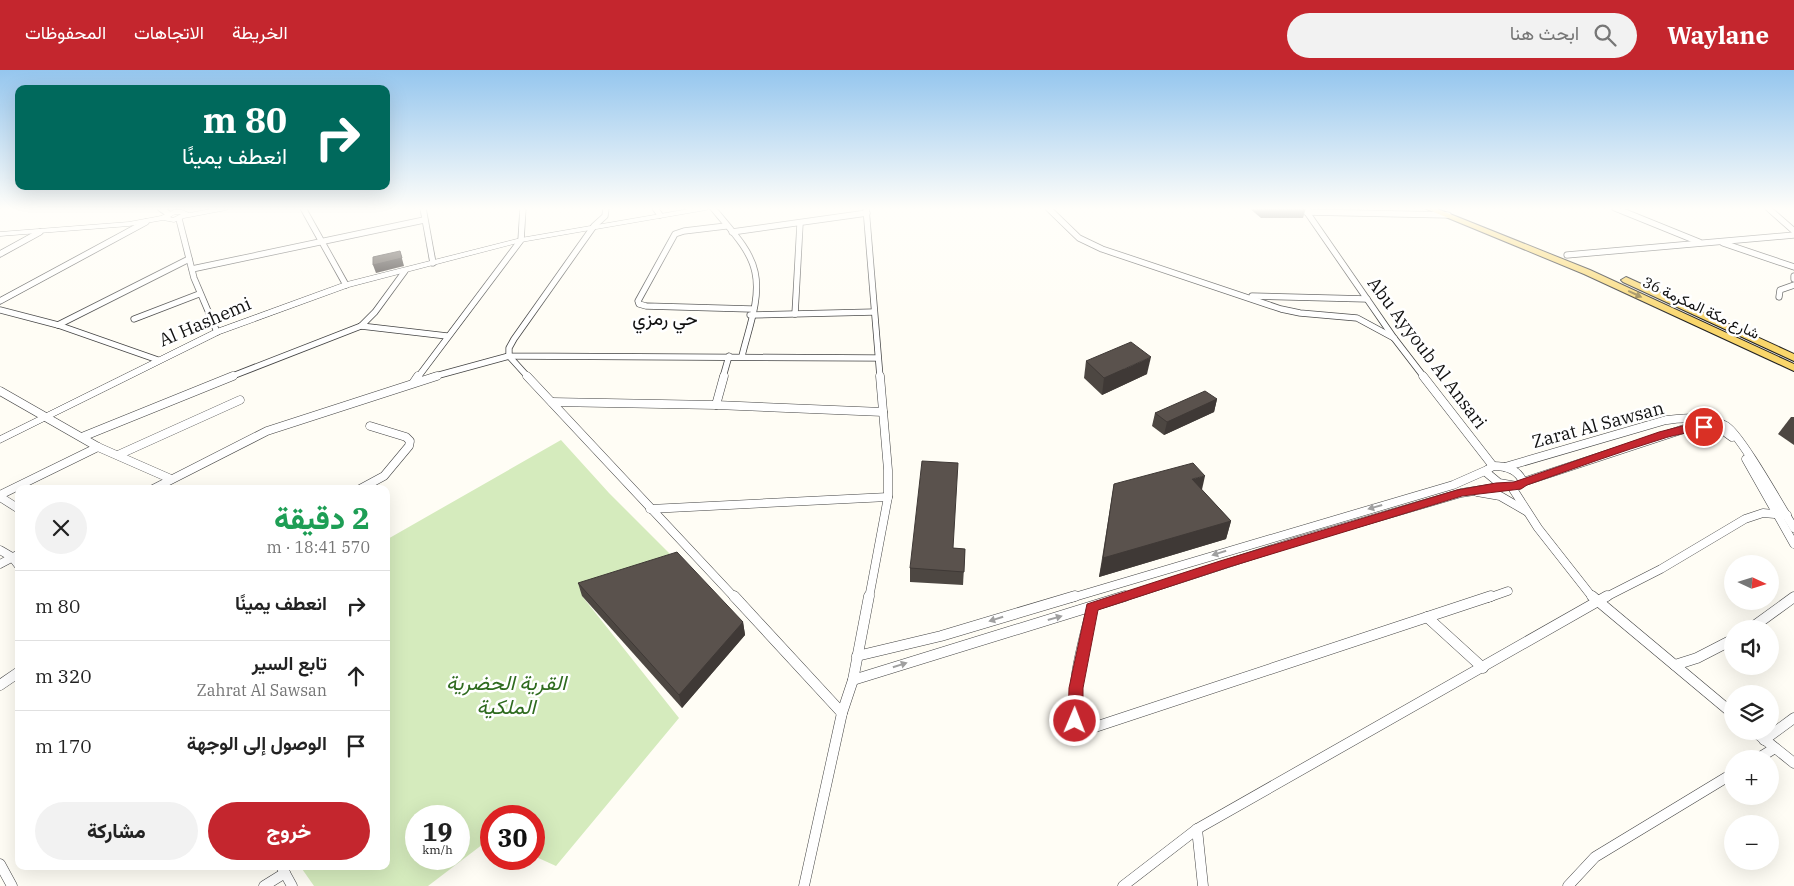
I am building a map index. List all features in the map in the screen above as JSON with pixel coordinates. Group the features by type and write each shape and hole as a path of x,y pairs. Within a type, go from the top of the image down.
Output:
{"main road":[{"name":"شارع مكة المكرمة 36","path":"1526,246 1587,272 1794,368"},
{"name":"شارع مكة المكرمة 36","path":"1542,246 1601,269 1794,358"}],"street":[{"path":"0,254 14,246"},
{"path":"0,301 101,246"},
{"path":"187,246 189,259 199,294 217,332"},
{"path":"192,269 298,246"},
{"path":"325,246 346,285"},
{"path":"429,246 433,263"},
{"name":"Al Hashemi","path":"0,440 217,332 346,285 498,246"},
{"path":"414,382 446,336 517,246"},
{"path":"580,246 514,339 509,348 509,356 650,509 792,657 842,713"},
{"path":"668,246 638,301 639,304 646,306 795,314 874,312"},
{"path":"741,246 755,270 756,289 742,356"},
{"path":"795,314 799,246"},
{"path":"804,886 842,713 854,680 888,497 888,470 869,246"},
{"path":"1095,246 1281,309 1300,313 1358,318 1394,338"},
{"name":"Abu Ayyoub Al Ansari","path":"1330,246 1394,338 1490,468 1487,473 1494,480 1509,486"},
{"path":"1567,255 1658,246"},
{"path":"1732,246 1794,268"},
{"path":"58,325 189,259"},
{"path":"82,437 130,416 361,326 375,312 405,271"},
{"path":"1779,297 1780,290 1794,286"},
{"path":"134,319 199,294"},
{"path":"1245,296 1367,299"},
{"path":"0,310 58,325 158,360"},
{"path":"361,326 446,336"},
{"path":"160,485 267,431 414,382 509,356 877,358"},
{"path":"716,405 729,356"},
{"path":"0,391 98,447 171,479"},
{"path":"118,455 240,400"},
{"path":"552,402 716,405 883,412"},
{"name":"Zarat Al Sawsan","path":"1505,467 1666,420 1690,417 1706,418 1727,426 1733,431 1794,528"},
{"path":"367,485 384,476 409,446 410,441 406,437 370,426"},
{"path":"854,680 1002,633 1092,607 1297,541 1468,491 1521,485 1523,482 1690,427 1714,428 1730,435 1794,544"},
{"path":"22,485 98,447"},
{"path":"857,656 941,636 1453,485 1490,468 1505,467 1516,472 1523,479 1523,482"},
{"path":"1509,486 1573,574 1596,602 1724,706"},
{"path":"15,488 0,496 15,506"},
{"path":"1468,491 1500,496 1528,513"},
{"path":"650,509 888,497"},
{"path":"1123,886 1197,829 1596,602 1661,569 1745,519 1762,513 1787,515"},
{"path":"0,550 15,556"},
{"path":"0,564 15,556"},
{"path":"1092,607 1081,659 1075,721 1079,727 1089,729 1508,591"},
{"path":"1762,620 1794,597"},
{"path":"1427,618 1483,668"},
{"path":"1675,665 1697,658 1724,644"},
{"path":"0,685 15,675"},
{"path":"1779,729 1794,718"},
{"path":"1764,740 1794,763"},
{"path":"1568,886 1595,857 1724,779"},
{"path":"1197,829 1203,886"},
{"path":"0,864 12,886"},
{"path":"264,886 283,870 292,886"}],"green space":[{"name":"القرية الحضرية الملكية","path":"561,440 609,493 676,560 582,596 679,718 556,866 545,861 545,805 480,805 480,846 470,854 470,805 405,805 405,870 449,870 428,886 314,886 303,870 390,870 390,538"}],"building":[{"path":"400,251 402,258 373,265 373,257"},
{"path":"1131,342 1151,357 1104,378 1086,361"},
{"path":"1205,391 1217,399 1167,422 1155,413"},
{"path":"922,461 958,463 953,548 965,549 964,572 910,568"},
{"path":"1193,463 1205,476 1192,479 1231,521 1103,558 1114,484"},
{"path":"677,552 743,622 679,695 578,583"}],"district":[{"name":"حي رمزي","path":"665,318"}],"route":[{"path":"1075,721 1076,688 1092,607 1297,541 1468,491 1521,485 1523,482 1663,435 1690,427 1704,427"}]}
